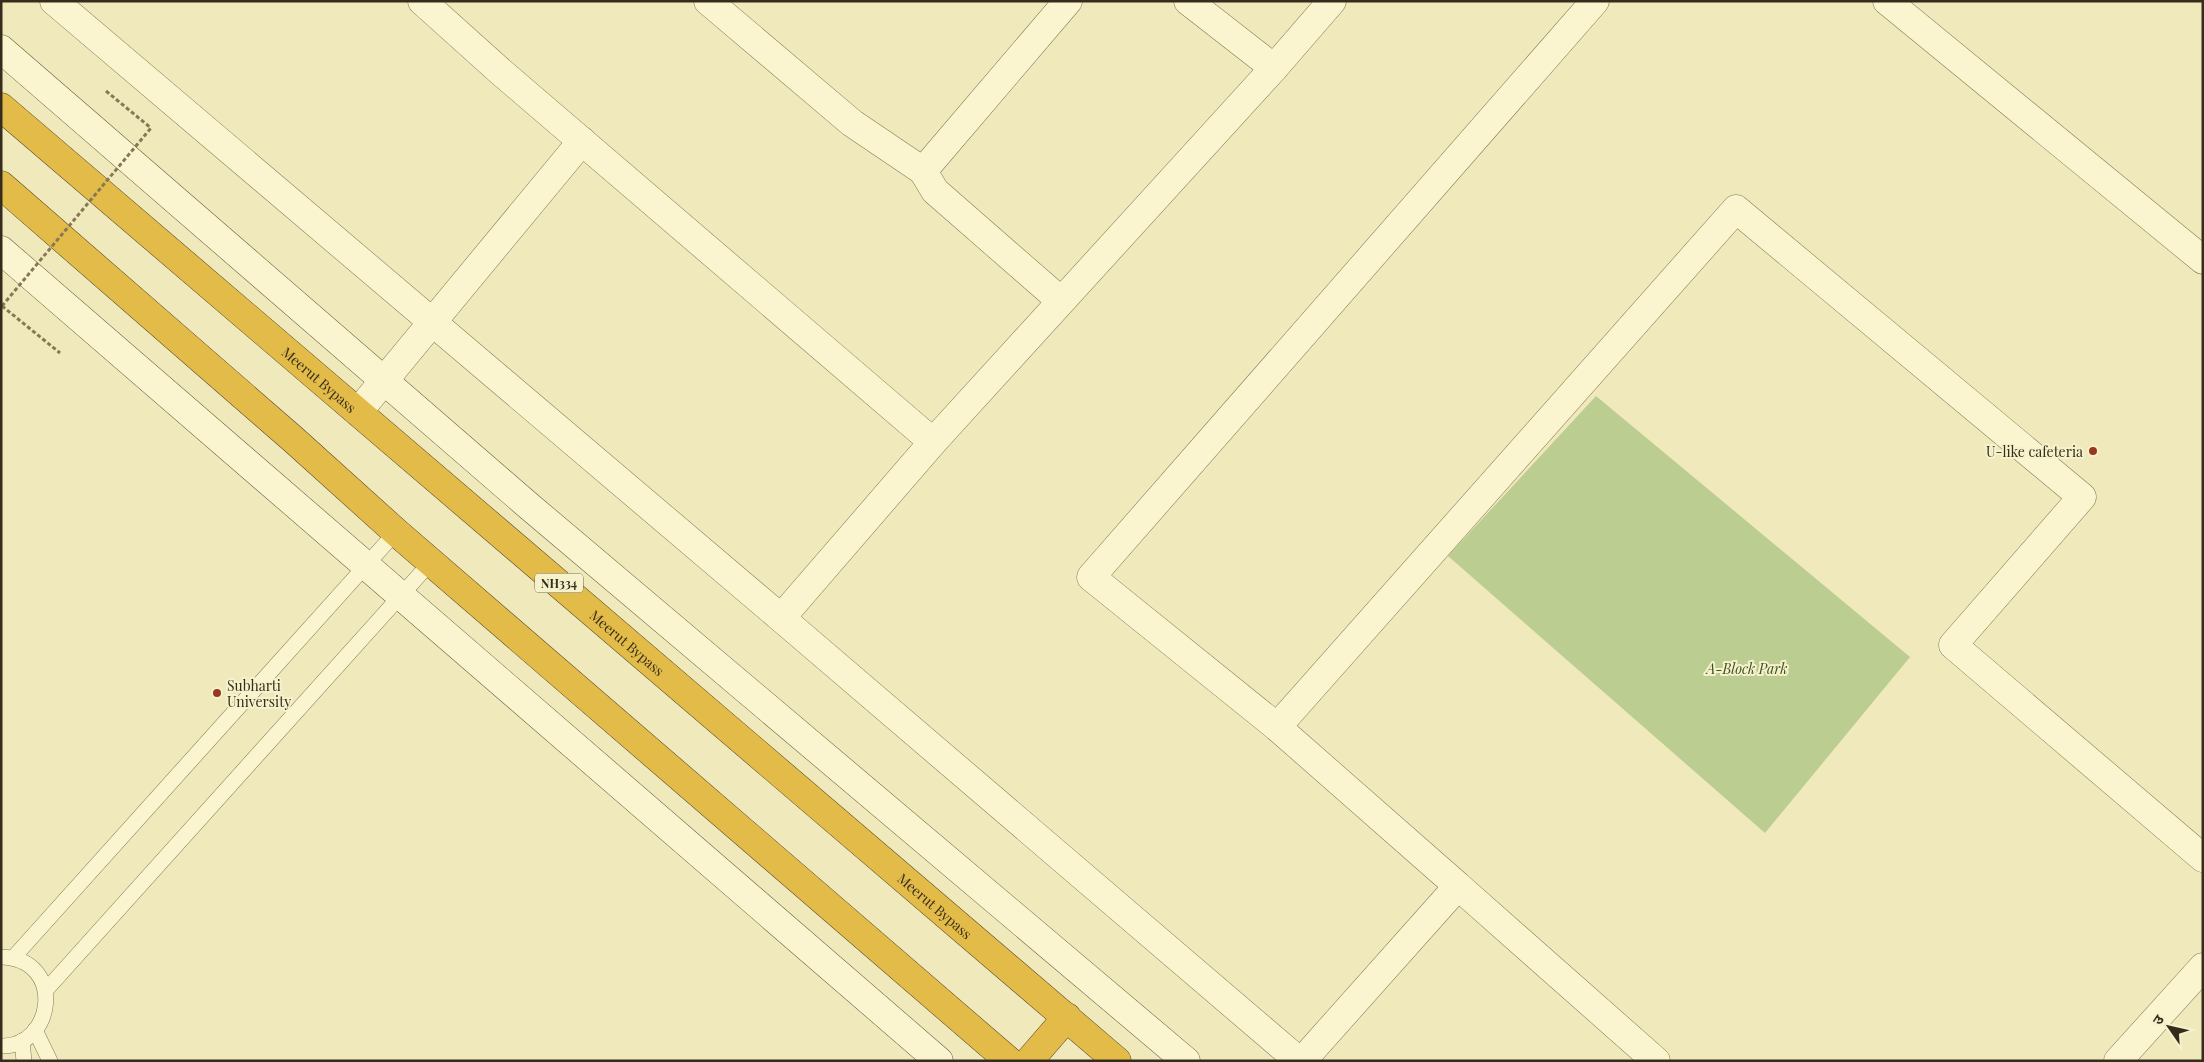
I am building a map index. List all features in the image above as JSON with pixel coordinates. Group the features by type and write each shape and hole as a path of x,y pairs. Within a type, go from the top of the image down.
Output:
{"highway":[{"name":"Meerut Bypass","path":"1,107 1117,1061"},
{"path":"1,185 286,433 396,532 1009,1061"},
{"path":"1029,1061 1067,1017"}],"street":[{"path":"54,1 1300,1061 1458,886"},
{"path":"422,1 933,442"},
{"path":"708,1 852,123 923,171 934,191 1061,302"},
{"path":"923,171 1068,1"},
{"path":"1188,1 1274,68"},
{"path":"781,618 933,442 1274,68 1332,1"},
{"path":"1595,1 1091,577 1277,727 1656,1061"},
{"path":"1887,1 2203,260"},
{"path":"1,49 537,514 1186,1061"},
{"path":"358,412 582,141"},
{"path":"1277,727 1736,209 2082,497 1953,645 2203,858"},
{"path":"1,250 939,1061"},
{"path":"2118,1061 2203,967"}],"lane":[{"path":"1,1046 10,1046 22,1041 35,1030 42,1021 47,1006 46,990 43,982 34,971 22,962 4,957 396,532"},
{"path":"46,990 431,562"},
{"path":"35,1030 50,1061"},
{"path":"22,1041 24,1061"}],"path":[{"path":"60,353 2,306 151,128 106,91"}],"green space":[{"name":"A-Block Park","path":"1596,396 1910,657 1765,833 1448,556"}],"place":[{"name":"U-like cafeteria","path":"2093,451"},
{"name":"Subharti University","path":"217,693"}]}
